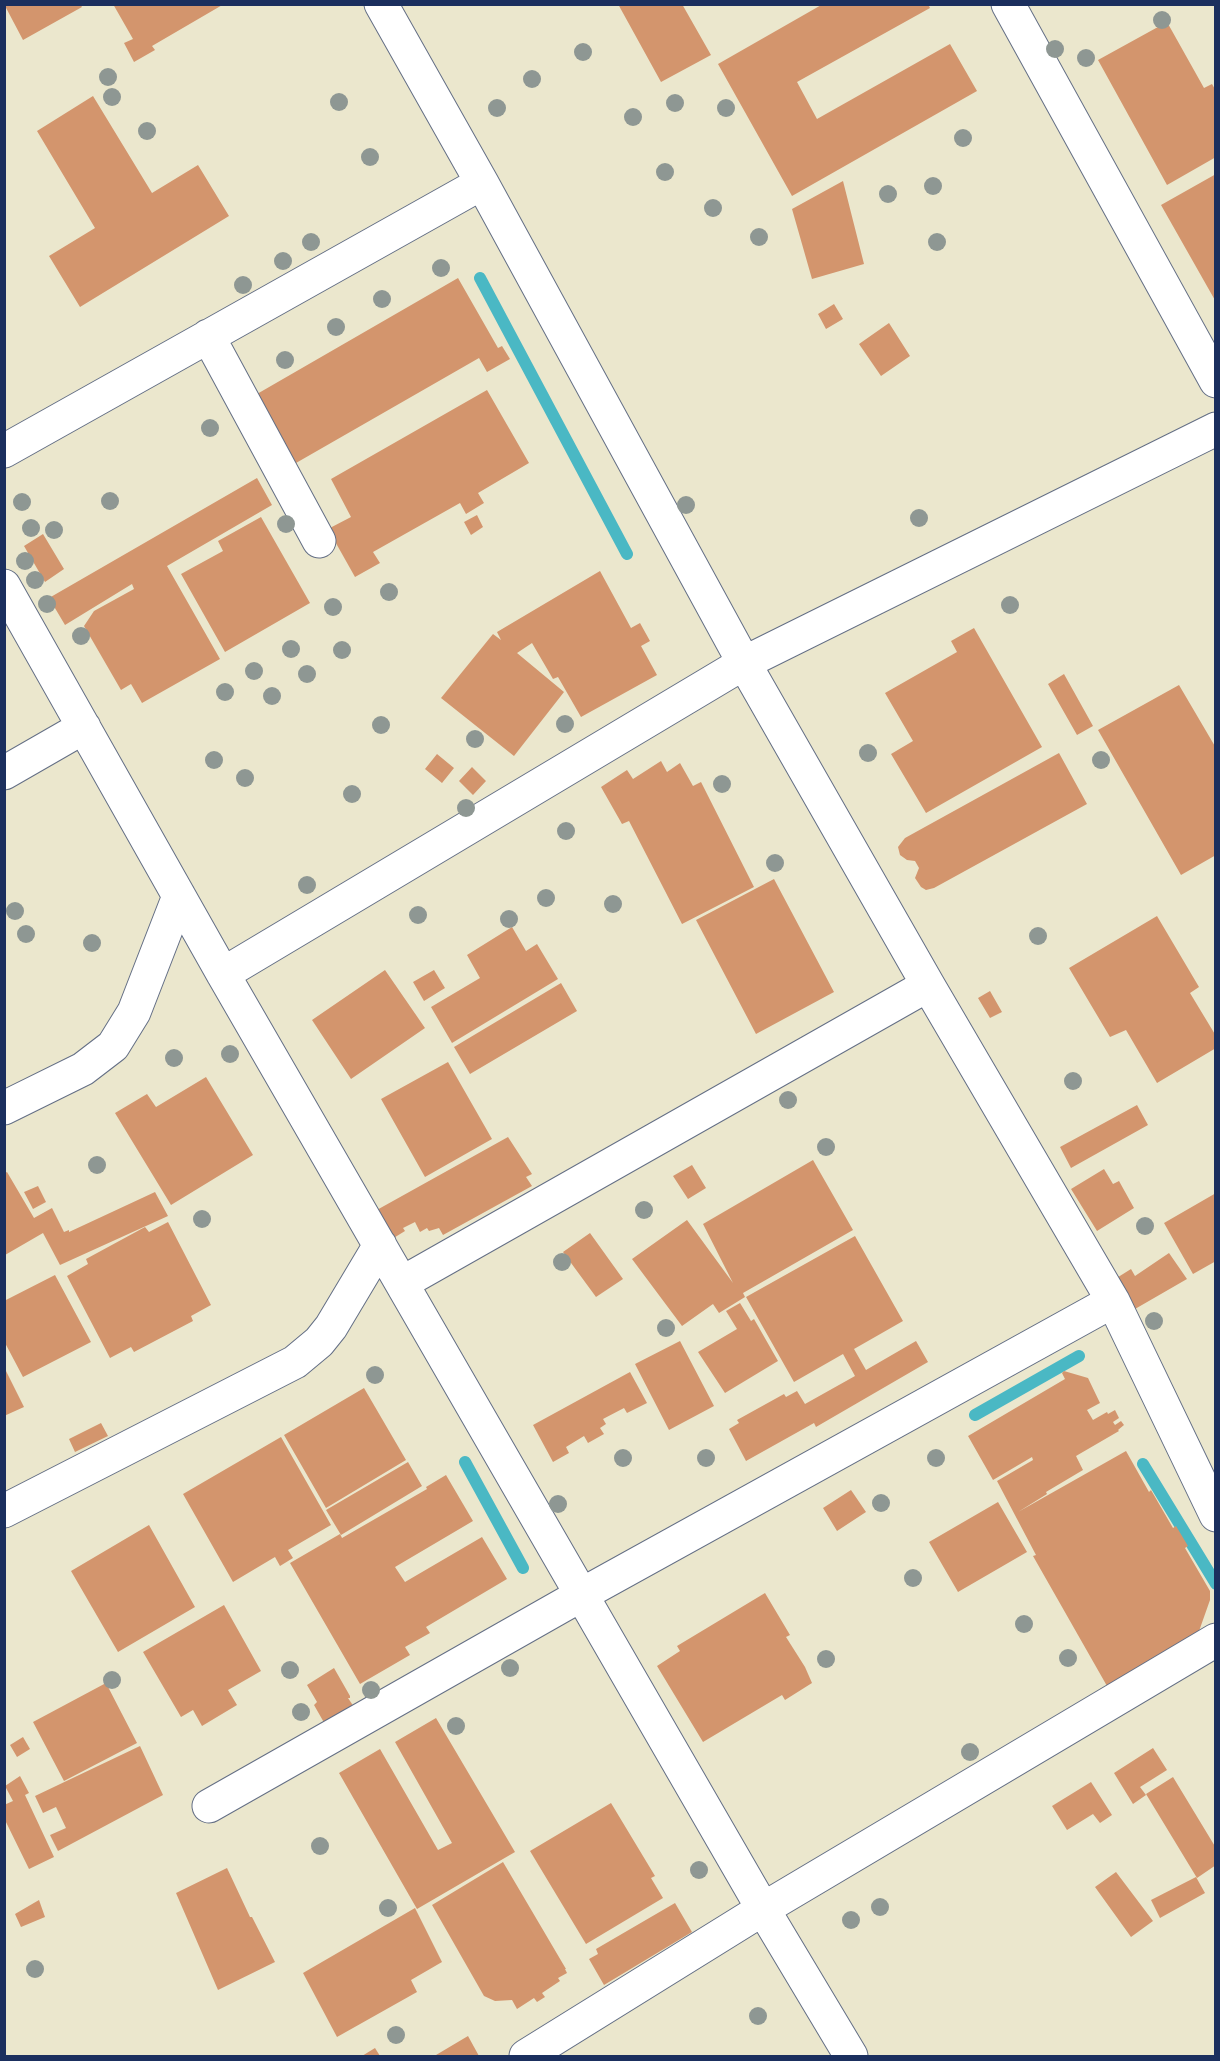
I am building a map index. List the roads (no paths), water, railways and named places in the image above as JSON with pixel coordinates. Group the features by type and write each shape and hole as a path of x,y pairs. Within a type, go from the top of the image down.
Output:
{"street":[{"path":"381,4 482,183 744,663 928,985 1113,1301 1215,1515"},
{"path":"1008,4 1215,381"},
{"path":"4,451 482,183"},
{"path":"208,336 319,541"},
{"path":"223,974 744,663 1215,429"},
{"path":"4,586 223,974 763,1910 851,2056"},
{"path":"4,773 84,728"},
{"path":"4,1108 83,1069 113,1046 134,1012 179,896"},
{"path":"402,1283 928,985"},
{"path":"4,1511 295,1362 319,1342 331,1327 380,1245"},
{"path":"209,1806 581,1595 1113,1301"},
{"path":"526,2056 763,1910 1215,1640"}],"waterway":[{"path":"480,278 627,554"},
{"path":"975,1415 1079,1356"},
{"path":"465,1462 523,1568"},
{"path":"1143,1464 1216,1584"}]}
